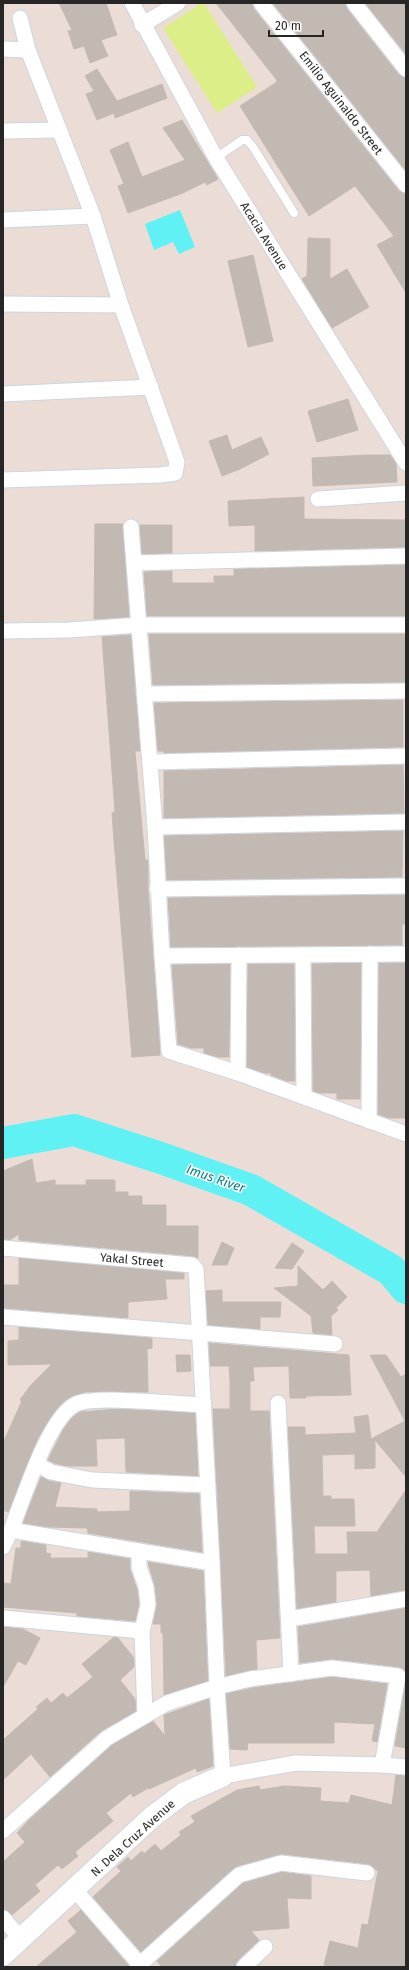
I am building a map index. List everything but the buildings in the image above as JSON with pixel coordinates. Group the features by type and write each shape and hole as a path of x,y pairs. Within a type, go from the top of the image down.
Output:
{"street":[{"name":"Acacia Avenue","path":"132,3 142,25 216,158 406,463"},
{"path":"142,25 178,3"},
{"name":"Emilio Aguinaldo Street","path":"261,3 406,185"},
{"path":"354,3 406,69"},
{"path":"3,480 160,475 174,473 178,462 121,305 93,216 28,50 20,18"},
{"path":"3,49 28,50"},
{"path":"3,131 59,130"},
{"path":"3,220 93,216"},
{"path":"3,304 121,305"},
{"path":"3,394 151,387"},
{"path":"318,499 406,493"},
{"path":"131,527 155,827 157,890 169,1051 238,1073 406,1134"},
{"path":"134,563 406,556"},
{"path":"3,631 77,629 139,625 406,625"},
{"path":"144,694 406,691"},
{"path":"150,762 406,756"},
{"path":"155,827 406,822"},
{"path":"157,890 406,886"},
{"path":"369,1121 370,954"},
{"path":"162,956 406,954"},
{"path":"238,1073 239,955"},
{"path":"303,955 304,1097"},
{"name":"Yakal Street","path":"3,1248 192,1265 196,1269 212,1563 217,1687 223,1776"},
{"path":"3,1317 335,1344"},
{"path":"3,1547 12,1530 44,1445 62,1417 76,1404 98,1400 204,1404"},
{"path":"278,1403 291,1674"},
{"path":"37,1464 51,1472 92,1480 208,1485"},
{"path":"12,1530 212,1563"},
{"path":"139,1551 139,1567 146,1587 148,1605 142,1631 145,1716"},
{"path":"289,1619 406,1599"},
{"path":"3,1618 142,1631"},
{"path":"3,1831 107,1738 167,1703 217,1687 250,1679 332,1668 398,1676 382,1765"},
{"name":"N. Dela Cruz Avenue","path":"3,1955 75,1890 152,1817 184,1793 223,1776 296,1763 406,1767"},
{"path":"75,1890 140,1966 239,1875 281,1863 367,1873"},
{"path":"3,1918 21,1940"},
{"path":"244,1967 265,1947"}],"lane":[{"path":"216,158 242,140 247,140 253,147 294,213"}],"green space":[{"path":"204,3 257,87 217,113 163,28"}],"water":[{"path":"180,210 195,247 179,254 173,242 154,250 145,224"}],"waterway":[{"name":"Imus River","path":"3,1143 74,1130 158,1157 251,1190 391,1270 406,1288"}]}
